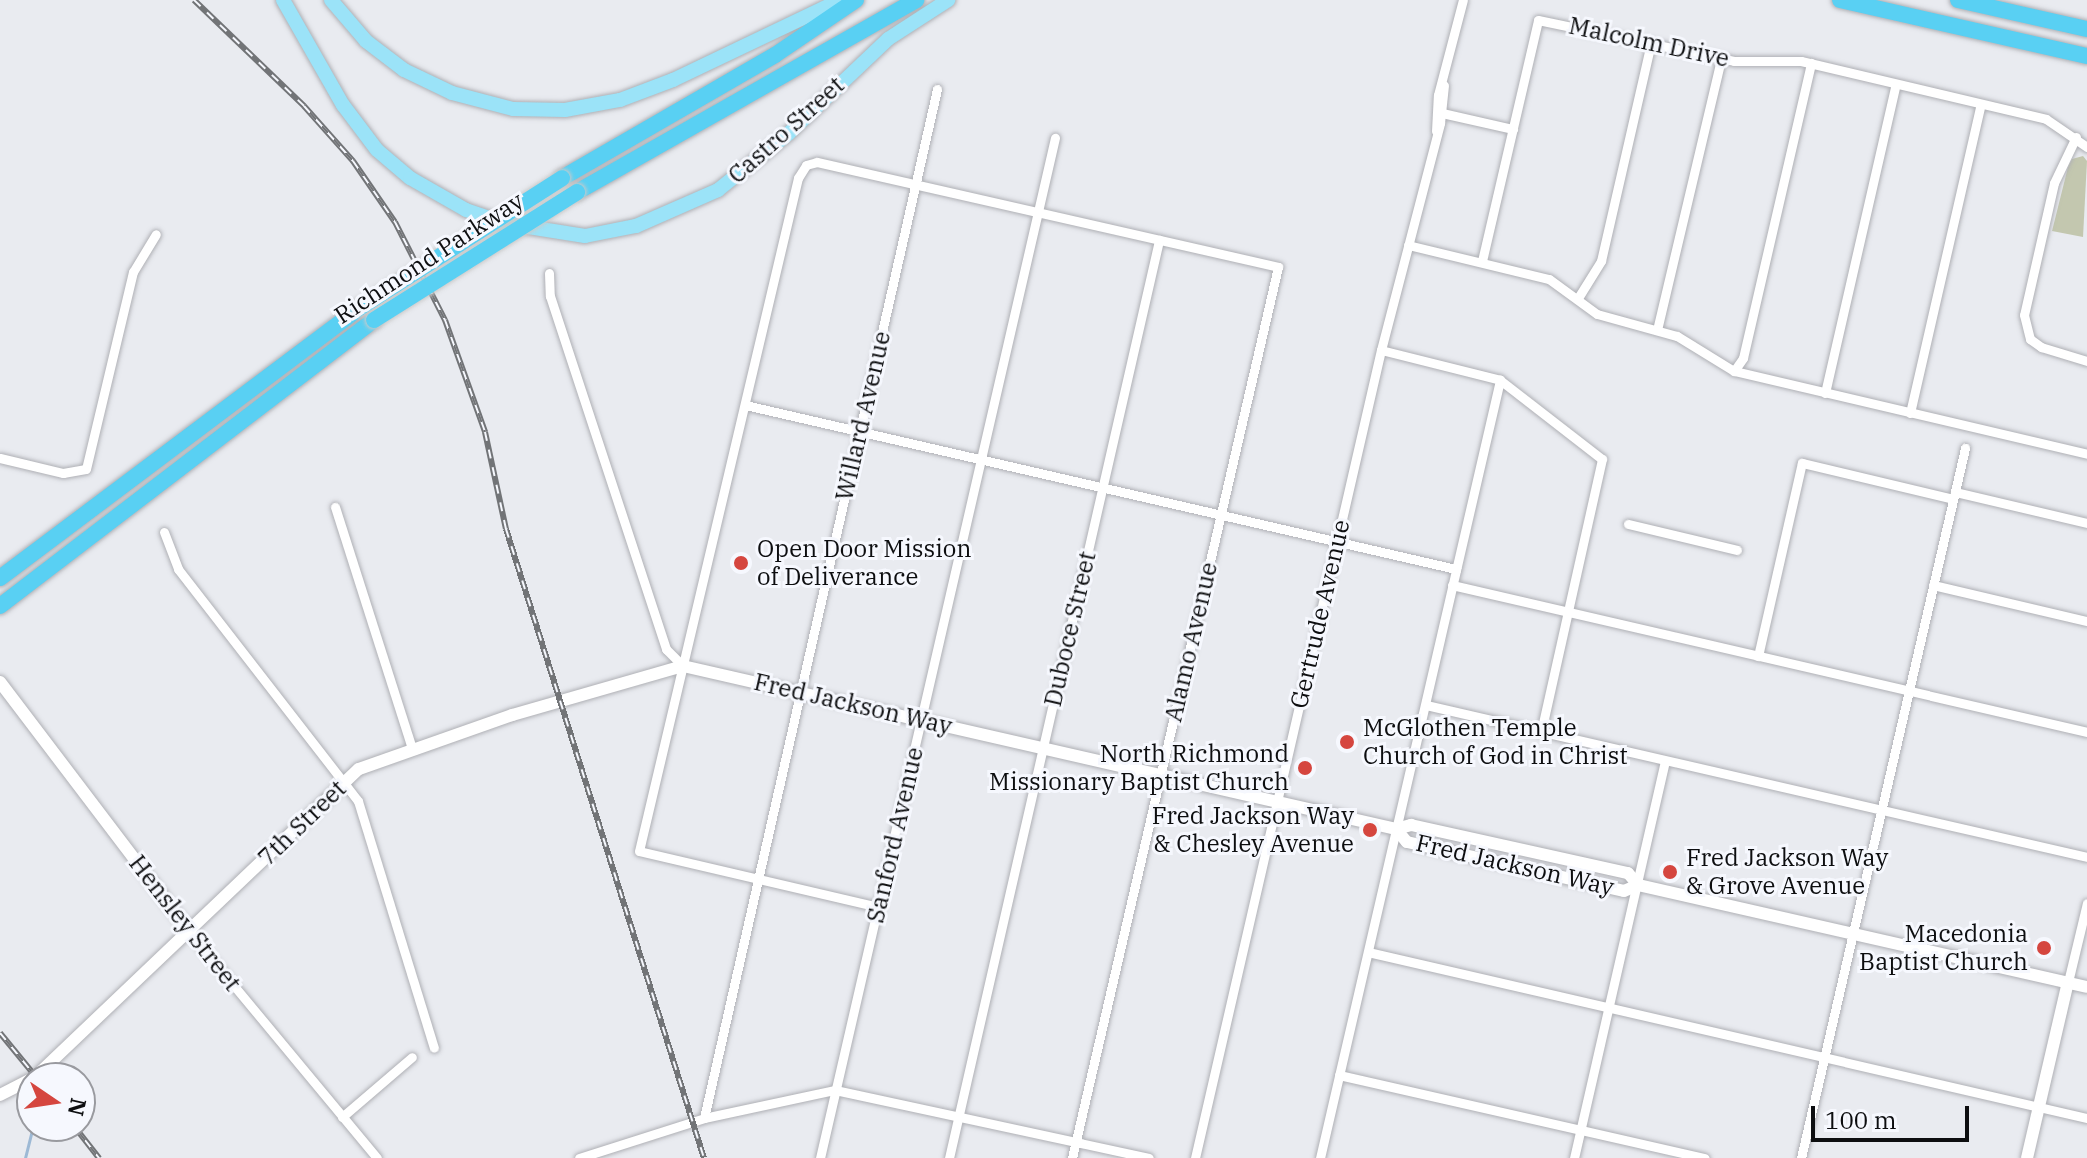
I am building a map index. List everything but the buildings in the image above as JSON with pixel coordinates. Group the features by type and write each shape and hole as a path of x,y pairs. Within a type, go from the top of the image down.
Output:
{"highway":[{"name":"Richmond Parkway","path":"0,578 359,308 562,178 775,55 856,0"},
{"name":"Richmond Parkway","path":"0,606 374,320 577,192 916,0"},
{"path":"1840,0 2087,56"},
{"path":"1958,0 2087,29"}],"main road":[{"name":"Castro Street","path":"283,0 343,105 377,150 410,178 466,210 503,223 585,236 636,226 718,190 788,134 888,39 948,0"},
{"path":"331,0 366,41 404,70 452,93 513,109 565,110 620,100 673,80 841,0"}],"street":[{"path":"1436,131 1463,0"},
{"name":"Malcolm Drive","path":"1482,261 1538,20 1721,59 1811,63 2046,119 2087,147"},
{"path":"1578,298 1601,261 1651,43"},
{"path":"1657,330 1721,59"},
{"path":"1734,371 1743,358 1811,63"},
{"path":"1825,393 1896,84"},
{"path":"1436,131 1442,113 1444,85"},
{"name":"Willard Avenue","path":"704,1118 937,89"},
{"path":"1910,413 1981,104"},
{"path":"1442,113 1513,129"},
{"name":"Gertrude Avenue","path":"1195,1158 1336,541 1436,131"},
{"path":"2076,137 2054,183 2024,315 2030,339 2041,347 2087,361"},
{"name":"Sanford Avenue","path":"820,1158 1055,138"},
{"path":"879,907 639,851 798,178 806,165 817,162 1159,240"},
{"path":"0,458 63,473 86,469 133,272 156,234"},
{"name":"Alamo Avenue","path":"1072,1158 1278,267 1159,240"},
{"name":"Duboce Street","path":"949,1158 1159,240"},
{"path":"1408,245 1549,279 1597,314 1677,336 1734,371 2087,454"},
{"path":"549,273 550,296 666,649 683,666"},
{"path":"1381,350 1500,380 1602,459 1541,732"},
{"path":"1320,1158 1500,380"},
{"path":"745,405 1456,569"},
{"path":"1801,1158 1965,448"},
{"path":"1758,656 1802,463 2087,523"},
{"path":"335,507 412,749"},
{"path":"1628,524 1737,550"},
{"path":"164,532 178,569 358,801 434,1048"},
{"path":"1452,585 2087,732"},
{"path":"1933,585 2087,621"},
{"name":"Fred Jackson Way","path":"683,666 1396,829 1411,825 1614,869 1628,873 1638,885"},
{"name":"7th Street","path":"52,1062 191,934 344,780 412,749 683,666"},
{"name":"Hensley Street","path":"0,682 191,934 377,1158"},
{"path":"1426,705 2087,857"},
{"path":"1574,1158 1665,761"},
{"name":"Fred Jackson Way","path":"1396,829 1407,842 1624,891 1638,885 2087,987"},
{"path":"2027,1158 2087,903"},
{"path":"1368,952 2087,1118"},
{"path":"342,1117 412,1057"},
{"path":"1339,1075 1705,1158"},
{"path":"579,1158 704,1118 835,1090 959,1113 1149,1158"}],"green space":[{"path":"2083,156 2087,161 2083,237 2052,231 2068,167 2072,159"}],"waterway":[{"path":"25,1158 29,1142"}],"railway":[{"path":"194,0 304,106 353,161 395,222 445,320 485,432 506,529 704,1158"},
{"path":"0,1033 24,1062"},
{"path":"86,1142 99,1158"}],"place":[{"name":"Open Door Mission of Deliverance","path":"741,563"},
{"name":"McGlothen Temple Church of God in Christ","path":"1347,742"},
{"name":"North Richmond Missionary Baptist Church","path":"1305,768"},
{"name":"Fred Jackson Way & Chesley Avenue","path":"1370,830"},
{"name":"Fred Jackson Way & Grove Avenue","path":"1670,872"},
{"name":"Macedonia Baptist Church","path":"2044,948"}]}
